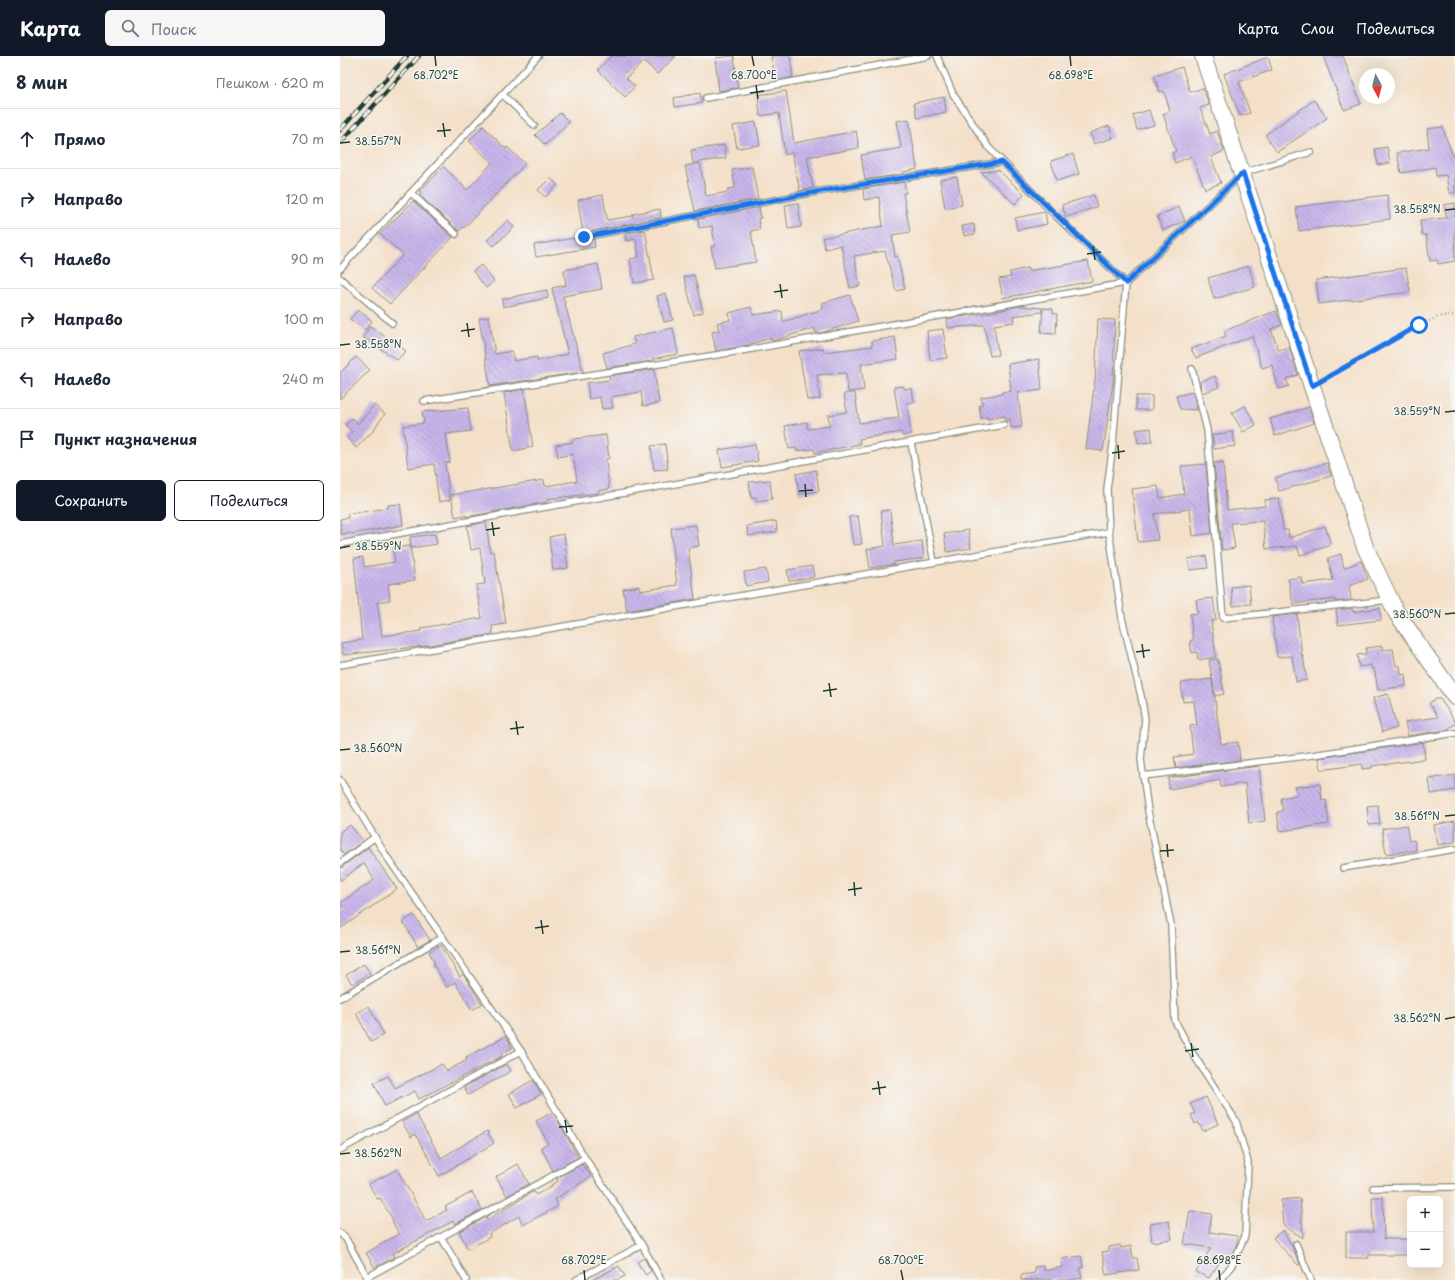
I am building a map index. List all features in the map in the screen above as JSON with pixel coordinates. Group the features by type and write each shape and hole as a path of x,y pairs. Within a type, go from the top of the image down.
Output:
{"street":[{"path":"1203,56 1243,173 1364,547 1389,600 1412,637 1455,697"}],"lane":[{"path":"340,269 538,56"},
{"path":"706,98 928,56"},
{"path":"937,56 953,94 989,148 1126,283"},
{"path":"503,95 534,125"},
{"path":"424,402 735,352 1126,283 1243,173 1311,152"},
{"path":"584,237 816,192 1002,162"},
{"path":"411,193 456,234"},
{"path":"340,278 392,323"},
{"path":"1126,283 1108,489 1109,532 1122,618 1141,696 1145,719 1141,759 1148,811 1171,925 1175,1021 1190,1049 1236,1121 1248,1162 1245,1236 1232,1265 1220,1280"},
{"path":"1192,369 1207,430 1223,618 1389,600"},
{"path":"340,544 911,443 1004,425"},
{"path":"911,443 934,562"},
{"path":"340,665 1109,532"},
{"path":"1143,776 1306,756 1455,733"},
{"path":"340,780 375,837 520,1051 585,1158 642,1245 661,1280"},
{"path":"340,863 375,837"},
{"path":"1343,868 1455,849"},
{"path":"340,998 443,938"},
{"path":"340,1150 520,1051"},
{"path":"340,1233 346,1239 367,1279 585,1158"},
{"path":"1373,1188 1455,1187"},
{"path":"441,1237 466,1280"},
{"path":"1296,1244 1311,1280"},
{"path":"576,1280 642,1245"}],"path":[{"path":"1312,386 1419,325 1441,316 1455,315"}],"building":[{"path":"611,56 676,56 657,74 644,61 626,78 635,86 625,97 598,70"},
{"path":"734,56 738,88 719,91 715,58"},
{"path":"771,56 790,56 793,77 776,81"},
{"path":"1323,56 1343,56 1359,99 1359,104 1361,104 1344,110"},
{"path":"1268,57 1272,70 1239,82 1250,113 1240,116 1224,74"},
{"path":"1182,67 1190,92 1203,88 1209,105 1200,108 1210,134 1217,131 1224,151 1211,157 1221,183 1205,189 1192,156 1175,163 1172,153 1176,151 1163,114 1170,111 1164,91 1160,92 1154,76"},
{"path":"786,91 794,143 856,131 859,148 807,157 813,188 800,191 792,153 785,155 779,113 760,116 758,95"},
{"path":"700,93 702,103 675,107 674,98"},
{"path":"944,97 946,112 917,118 914,103"},
{"path":"1314,100 1327,118 1277,152 1265,135"},
{"path":"1149,110 1154,125 1137,130 1133,115"},
{"path":"560,113 569,122 545,145 535,135"},
{"path":"909,119 917,169 903,172 903,174 865,180 861,155 901,148 897,121"},
{"path":"756,122 760,145 737,148 733,126"},
{"path":"483,126 506,149 507,147 525,164 464,228 463,227 459,231 419,195 421,193 419,191 444,167 467,190 492,163 469,141"},
{"path":"1109,126 1113,138 1094,144 1090,133"},
{"path":"1443,127 1455,161 1455,193 1449,193 1446,175 1436,176 1435,167 1401,173 1397,153 1429,148 1427,129"},
{"path":"724,145 726,158 693,163 691,150"},
{"path":"1387,147 1390,163 1378,165 1375,149"},
{"path":"1073,154 1079,174 1057,181 1051,161"},
{"path":"700,163 706,196 728,192 728,189 735,188 732,170 752,167 758,199 695,211 685,166"},
{"path":"998,170 1024,194 1015,204 981,172"},
{"path":"957,177 962,205 945,208 940,180"},
{"path":"550,178 558,185 545,197 538,190"},
{"path":"904,182 906,193 903,193 910,232 892,235 895,257 897,256 905,289 896,291 885,251 854,256 860,286 850,288 841,245 825,249 822,238 883,226 879,197 864,200 863,189"},
{"path":"603,195 607,220 633,216 633,214 660,209 661,218 583,233 578,200"},
{"path":"1094,195 1097,207 1066,217 1062,205"},
{"path":"1387,195 1390,219 1299,231 1296,207"},
{"path":"413,201 453,237 390,304 372,288 403,255 380,234"},
{"path":"798,203 801,227 788,229 785,205"},
{"path":"1455,203 1455,261 1438,264 1437,260 1430,261 1426,235 1422,235 1420,220 1447,218 1444,205"},
{"path":"759,207 761,218 758,218 760,229 751,231 756,262 715,268 711,247 715,246 712,226 699,228 698,219"},
{"path":"1179,207 1185,221 1163,230 1157,216"},
{"path":"1045,212 1047,224 1017,230 1015,218"},
{"path":"508,220 514,227 494,246 487,240"},
{"path":"974,224 975,234 964,236 962,226"},
{"path":"645,230 654,280 634,283 630,259 639,257 636,239 626,241 625,233"},
{"path":"580,237 583,241 594,239 595,247 536,257 534,245"},
{"path":"1088,261 1092,281 1003,298 999,279 1011,277 1010,272 1028,268 1028,271"},
{"path":"598,264 602,289 563,296 583,372 490,386 479,318 489,317 495,354 512,351 514,361 537,357 537,361 568,354 552,288 566,285 564,270"},
{"path":"481,265 494,281 486,288 473,271"},
{"path":"1249,266 1255,287 1214,299 1208,278"},
{"path":"1406,268 1410,292 1319,304 1316,280"},
{"path":"694,275 703,312 694,315 684,277"},
{"path":"547,290 548,298 503,307 502,299"},
{"path":"666,293 673,320 664,322 657,296"},
{"path":"850,295 858,321 821,333 816,333 814,328 772,341 771,338 744,346 716,351 712,332 719,330 717,323 730,320 729,313 751,307 753,315 782,311 783,322 823,309 822,303"},
{"path":"1020,306 1042,308 1042,312 1013,316 1014,322 994,325 998,355 990,356 984,325 948,328 947,319"},
{"path":"1043,308 1053,309 1053,313 1057,314 1056,334 1041,333"},
{"path":"358,310 372,321 365,330 350,319"},
{"path":"1276,311 1282,325 1271,329 1278,350 1289,347 1298,375 1286,379 1289,386 1279,389 1272,365 1262,368 1252,336 1196,358 1191,349 1226,336 1224,331"},
{"path":"1098,319 1115,320 1113,383 1103,451 1086,449 1095,380"},
{"path":"370,326 406,351 397,360 363,337"},
{"path":"673,328 678,354 652,359 653,361 607,368 603,353 635,344 633,337"},
{"path":"943,329 947,358 930,360 927,331"},
{"path":"895,337 898,359 861,364 864,390 848,392 846,373 817,375 820,399 807,400 799,351 823,348 824,352 872,346 872,341"},
{"path":"356,357 370,370 340,399 340,373"},
{"path":"1039,359 1042,390 1018,393 1022,427 1011,428 1010,419 1005,420 1005,416 988,419 988,417 981,418 979,405 982,405 981,397 1011,391 1008,364"},
{"path":"654,369 659,403 643,406 641,392 611,397 613,408 602,409 600,397 589,399 587,383 610,380 609,376"},
{"path":"1215,376 1219,387 1202,393 1200,382"},
{"path":"904,386 904,389 912,388 914,402 907,403 911,434 902,436 901,432 859,439 860,444 815,453 814,449 796,451 796,448 789,449 785,426 807,422 808,429 830,426 828,415 847,412 844,394 855,393 859,423 899,418 894,387"},
{"path":"524,389 533,447 513,451 504,393"},
{"path":"1193,392 1197,410 1180,409 1176,396"},
{"path":"1136,396 1152,396 1152,410 1136,410"},
{"path":"374,405 385,414 373,430 375,429 356,448 347,438 352,432 345,425 353,418 358,424"},
{"path":"1245,406 1256,425 1243,432 1232,413"},
{"path":"1309,407 1314,423 1275,436 1270,419"},
{"path":"468,408 471,431 446,434 450,462 445,463 450,500 439,502 434,464 408,468 403,426 424,423 422,412"},
{"path":"1151,428 1152,442 1138,443 1136,430"},
{"path":"1233,432 1235,446 1214,449 1212,435"},
{"path":"606,435 609,458 606,459 609,489 598,491 598,493 547,499 547,502 466,517 466,515 455,517 451,495 544,480 545,486 577,481 573,454 558,457 556,445 573,442 573,439"},
{"path":"665,444 668,469 654,470 651,446"},
{"path":"755,444 758,461 722,467 719,450"},
{"path":"1223,462 1227,510 1265,506 1265,500 1279,498 1283,530 1288,530 1289,538 1325,526 1331,545 1300,555 1297,546 1266,549 1263,521 1231,523 1235,548 1222,550 1214,463"},
{"path":"1327,463 1331,476 1279,491 1275,478"},
{"path":"1206,464 1212,533 1193,536 1190,509 1154,514 1158,540 1138,542 1132,489 1158,486 1160,498 1184,494 1181,466"},
{"path":"816,470 819,491 799,494 796,474"},
{"path":"770,480 772,499 756,501 756,497 751,498 749,482"},
{"path":"400,504 403,525 351,534 341,534 340,519 348,518 347,514 388,508 388,505"},
{"path":"890,510 894,545 922,541 924,558 894,562 895,564 870,568 867,549 885,546 881,511"},
{"path":"858,516 862,544 853,545 849,517"},
{"path":"776,521 777,532 748,536 747,526"},
{"path":"486,522 490,552 494,552 506,624 492,626 493,634 424,646 343,655 341,643 362,640 354,558 363,557 364,567 395,562 393,548 410,546 415,580 388,584 390,600 377,602 382,636 422,631 421,628 482,618 476,585 485,584 480,548 471,550 467,526"},
{"path":"696,525 699,546 688,548 695,599 627,611 623,589 639,586 640,591 677,585 671,528"},
{"path":"968,530 971,548 947,552 944,534"},
{"path":"435,534 437,544 411,548 410,537"},
{"path":"564,534 568,568 553,570 549,537"},
{"path":"1341,554 1344,568 1361,561 1368,579 1349,586 1351,600 1335,602 1335,599 1293,604 1288,579 1301,577 1302,584 1333,580 1328,558"},
{"path":"1206,556 1208,568 1190,570 1188,559"},
{"path":"812,566 814,577 789,581 787,570"},
{"path":"766,569 768,582 746,586 744,572"},
{"path":"1249,585 1251,604 1233,606 1231,587"},
{"path":"1213,598 1216,620 1211,621 1216,657 1198,660 1197,652 1192,653 1190,641 1193,640 1190,614 1198,613 1196,600"},
{"path":"1352,608 1353,612 1380,608 1381,620 1338,625 1336,610"},
{"path":"1297,614 1302,657 1303,656 1307,680 1296,682 1292,656 1277,657 1272,617"},
{"path":"1382,646 1383,650 1393,649 1396,666 1400,666 1401,675 1405,674 1406,686 1378,690 1374,668 1371,669 1371,665 1359,667 1357,655 1366,654 1366,648"},
{"path":"1218,659 1224,694 1215,696 1209,660"},
{"path":"1212,679 1221,744 1238,742 1240,760 1176,768 1174,757 1193,754 1190,726 1197,725 1194,701 1183,702 1181,683"},
{"path":"1388,694 1397,728 1382,732 1373,698"},
{"path":"1436,699 1440,699 1455,721 1455,724 1446,730 1408,736 1405,722 1438,717 1429,703"},
{"path":"1423,742 1425,759 1372,766 1372,768 1362,769 1362,764 1321,770 1319,758"},
{"path":"1259,766 1265,821 1249,823 1245,783 1221,787 1220,780 1169,789 1168,778"},
{"path":"1455,775 1455,790 1431,794 1429,779"},
{"path":"1320,784 1322,801 1326,800 1329,824 1280,831 1277,812 1283,811 1281,798 1297,795 1295,787"},
{"path":"1378,805 1380,824 1369,825 1367,806"},
{"path":"1455,821 1455,842 1438,845 1434,825"},
{"path":"350,825 363,841 344,855 340,849 340,832"},
{"path":"1406,825 1409,841 1414,840 1416,850 1386,854 1382,829"},
{"path":"368,847 397,889 340,929 340,913 344,911 340,903 374,880 364,863 340,881 340,869"},
{"path":"414,915 430,940 418,947 403,922"},
{"path":"441,945 460,977 463,974 482,1004 472,1010 455,982 447,987 433,964 435,963 429,952"},
{"path":"364,964 370,973 352,984 346,975"},
{"path":"369,1006 384,1035 371,1042 356,1013"},
{"path":"506,1036 512,1048 501,1054 502,1056 419,1099 415,1091 385,1106 374,1083 388,1076 395,1088 442,1064 447,1071 467,1060 466,1057"},
{"path":"507,1064 511,1071 468,1095 464,1087"},
{"path":"533,1080 541,1094 517,1108 509,1094"},
{"path":"1206,1097 1218,1124 1203,1131 1198,1122 1195,1124 1191,1115 1195,1113 1190,1104"},
{"path":"553,1112 578,1157 553,1171 541,1147 548,1143 536,1121"},
{"path":"416,1114 441,1158 487,1131 494,1143 439,1176 415,1134 411,1137 402,1122"},
{"path":"518,1164 529,1184 507,1196 496,1177"},
{"path":"582,1164 591,1177 555,1199 558,1206 523,1225 519,1216 489,1234 490,1237 468,1249 459,1232 486,1217 487,1220 534,1191 536,1195 552,1186 551,1185 558,1181 557,1178"},
{"path":"397,1169 426,1221 447,1210 445,1207 472,1192 482,1210 455,1224 453,1221 392,1254 394,1257 375,1268 366,1253 399,1234 392,1221 393,1220 380,1198 377,1199 369,1184"},
{"path":"1372,1197 1383,1197 1384,1239 1407,1239 1407,1255 1368,1255 1369,1258 1346,1258 1346,1232 1373,1232"},
{"path":"1300,1198 1303,1238 1283,1225 1281,1200"},
{"path":"1190,1211 1212,1214 1209,1232 1237,1236 1237,1243 1229,1260 1222,1259 1209,1278 1196,1272 1211,1248 1184,1244"},
{"path":"1169,1221 1172,1239 1152,1242 1150,1224"},
{"path":"1283,1230 1295,1252 1300,1264 1298,1265 1273,1238"},
{"path":"1120,1245 1121,1248 1131,1246 1133,1258 1137,1258 1139,1270 1106,1275 1102,1252 1109,1251 1109,1247"},
{"path":"1081,1256 1083,1268 1080,1268 1082,1278 1071,1280 1021,1280 1021,1275 1035,1273 1034,1267 1043,1266 1044,1271 1062,1267 1061,1259"},
{"path":"644,1258 651,1271 646,1275 637,1262"},
{"path":"619,1266 625,1276 617,1280 592,1280"}],"railway":[{"path":"340,130 407,56"},
{"path":"340,143 419,56"}],"route":[{"path":"584,237 816,192 1002,162 1126,283 1243,173 1312,386 1419,325"}]}
